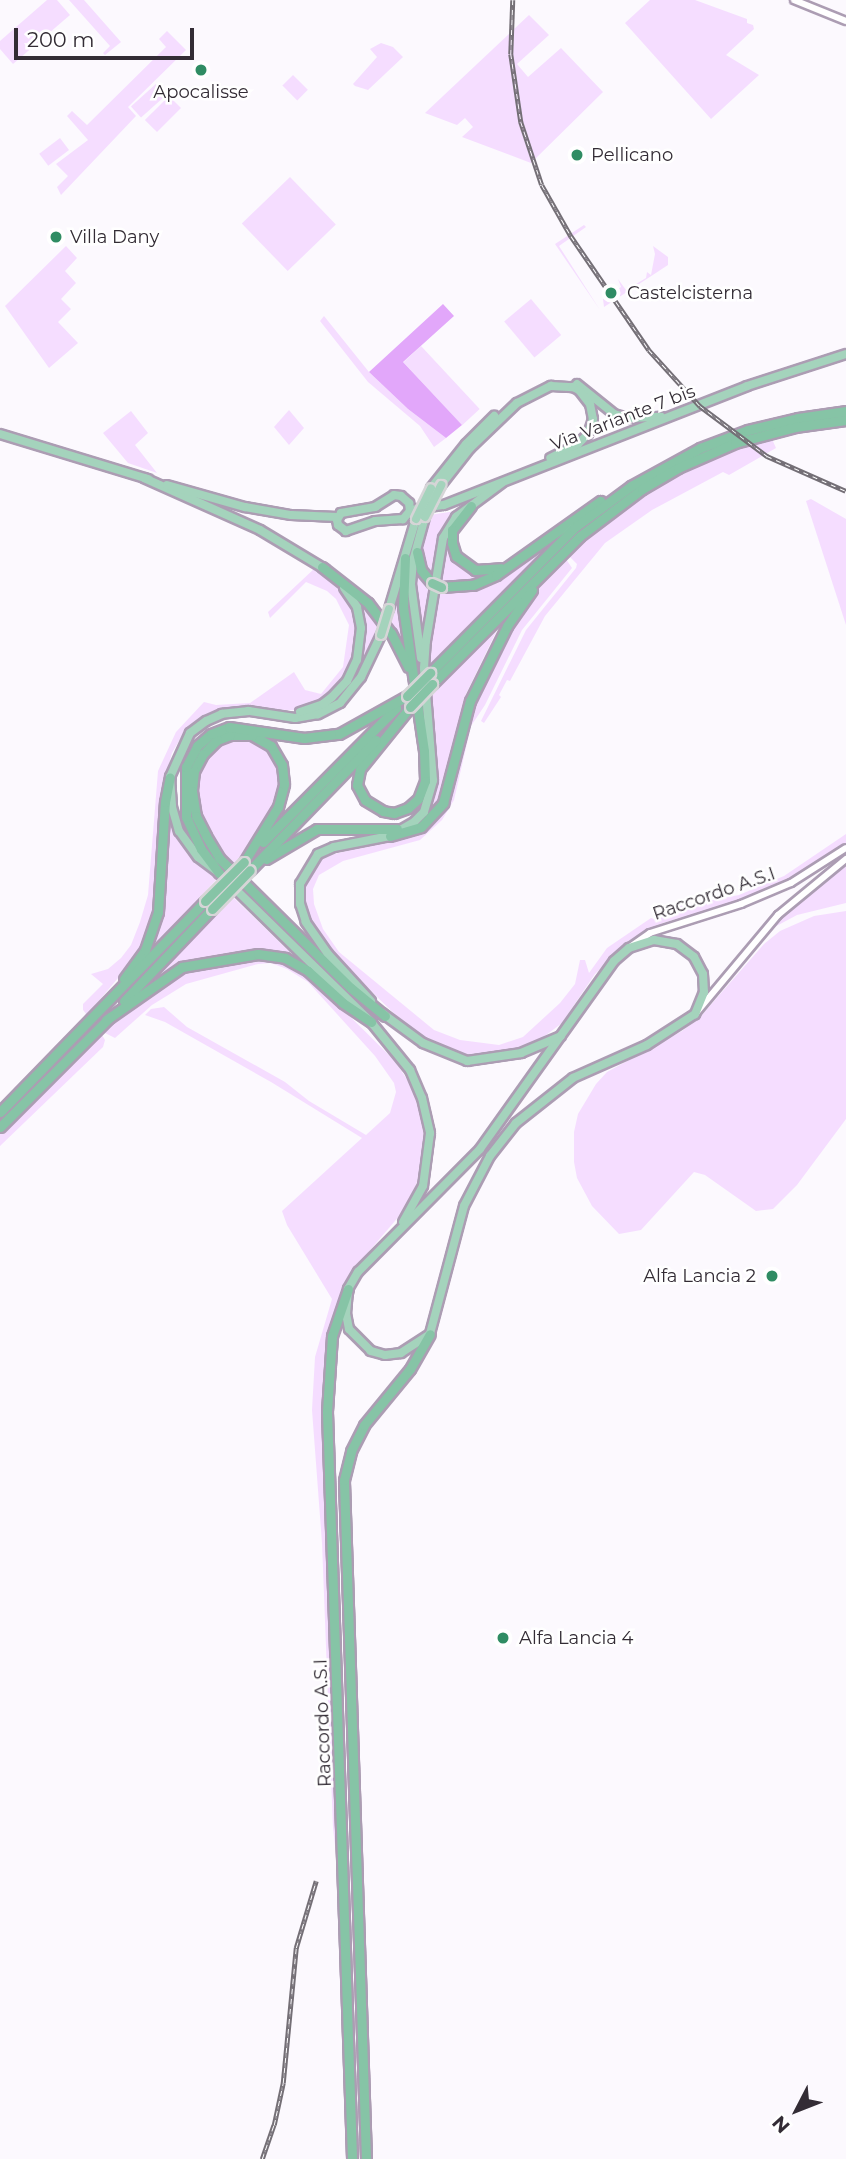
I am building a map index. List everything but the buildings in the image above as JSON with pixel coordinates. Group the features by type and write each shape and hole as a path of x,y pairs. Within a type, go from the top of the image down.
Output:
{"highway":[{"path":"417,552 421,570 437,585 456,588 481,582 515,562 606,497 706,445 846,411"},
{"path":"783,425 846,420"},
{"path":"429,675 609,511 669,473 770,428"},
{"path":"405,558 403,607 412,678 424,751 425,781 418,799 408,808 394,813 383,811 365,800 357,785 360,769 409,701 429,675 574,528 645,477"},
{"path":"471,506 451,534 458,560 470,569 485,571 515,562"},
{"path":"390,836 421,827 443,803 450,787 461,727 507,626 533,589 571,545"},
{"path":"322,567 352,587 380,617 391,632 412,678"},
{"path":"0,1112 205,901 409,701"},
{"path":"0,1127 106,1020 409,701"},
{"path":"219,873 201,849 186,817 186,767 197,747 211,734 229,727 304,738 340,734 409,701"},
{"path":"244,862 278,807 282,765 271,746 252,735 230,735 217,740 203,754 194,771 192,791 196,816 205,836 219,858 351,988 385,1016"},
{"path":"102,1008 145,950 153,931 161,886 165,803 170,777"},
{"path":"250,870 296,839 317,829 337,827 388,831 403,828"},
{"path":"106,1020 182,967 258,954 285,958 309,971 343,1003 371,1022"},
{"name":"Raccordo A.S.I","path":"348,1289 332,1336 327,1412 352,2159"},
{"name":"Raccordo A.S.I","path":"366,2159 344,1480 351,1451 363,1425 410,1368 430,1334"}],"main road":[{"name":"Via Variante 7 bis","path":"337,517 338,525 346,531 375,521 400,520 411,510 444,505 747,386 846,354"},
{"path":"399,1230 423,1186 430,1133 422,1098 410,1070 371,1022 219,873 198,857 179,831 172,807 170,777 190,733 206,721 222,714 249,710 295,718 318,714 340,702 361,677 381,635 431,488 482,426 523,394 550,382 580,385 614,414 628,418 671,416"},
{"path":"429,675 411,584 421,518 441,485 470,448 517,403 551,386 579,390 590,404 593,419 588,434 558,455 536,463 516,477"},
{"path":"0,433 144,478 260,530 322,567 349,592 357,607 361,639 354,669 340,690 323,704 305,712 264,713"},
{"name":"Via Variante 7 bis","path":"144,478 245,508 291,515 337,517 374,507 394,495 404,497 411,510"},
{"path":"502,483 452,521 443,538 429,675 433,780 424,812 390,836 334,847 318,855 300,884 300,904 306,922 328,954 385,1016 423,1043 467,1061 521,1053 561,1036"},
{"path":"654,940 677,944 694,957 703,974 704,992 695,1014 647,1045 573,1079 516,1123 490,1156 464,1206 430,1334 401,1353 385,1355 371,1351 349,1329 346,1314 348,1289 365,1262 480,1149 595,984 629,948 654,940"}],"street":[{"path":"794,0 846,21"},
{"name":"Raccordo A.S.I","path":"629,948 650,933 741,904 791,883 846,848"},
{"name":"Raccordo A.S.I","path":"695,1014 732,974 778,915 846,859"}],"shaded area":[{"path":"47,0 57,0 70,15 13,64 0,49 0,41"},
{"path":"69,0 84,0 121,42 105,55 103,53 110,46"},
{"path":"650,0 695,0 747,19 747,23 753,25 754,29 726,55 759,75 711,119 625,23"},
{"path":"529,15 549,35 517,64 528,77 561,48 603,92 531,163 462,137 473,127 465,118 457,125 425,113"},
{"path":"167,31 186,50 128,107 136,116 61,195 57,187 68,176 56,164 88,140 67,116 72,111 87,125 166,47 159,39"},
{"path":"381,43 393,47 403,57 368,90 355,86 353,84 377,57 370,49"},
{"path":"293,75 308,90 297,100 282,86"},
{"path":"157,83 167,94 141,118 131,106"},
{"path":"169,96 181,108 157,132 145,120"},
{"path":"60,138 69,150 48,166 39,154"},
{"path":"290,177 336,224 288,271 242,224"},
{"path":"584,225 586,227 559,246 600,310 555,244"},
{"path":"66,246 77,258 65,271 76,283 61,299 71,309 58,322 78,343 49,368 5,306"},
{"path":"653,246 668,257 668,265 604,307 603,299 621,287 618,279 626,290 646,278 647,272 651,275 655,254"},
{"path":"531,299 561,335 534,358 504,321"},
{"path":"443,304 454,316 403,362 462,425 446,438 408,409 369,372"},
{"path":"324,316 369,372 408,409 446,438 434,447 420,426 368,382 320,321"},
{"path":"421,346 480,409 462,425 403,362"},
{"path":"289,410 304,428 289,445 274,427"},
{"path":"131,411 148,433 135,445 157,473 128,463 103,433"},
{"path":"772,439 776,448 729,475 723,472 652,510 605,543 545,616 510,681 507,680 499,695 501,697 484,723 481,721 526,630 576,568 577,564 568,555 573,550 655,488 719,456"},
{"path":"811,499 846,519 846,625 806,501"},
{"path":"456,511 441,535 433,579 427,575 418,554 429,515"},
{"path":"417,528 410,560 410,606 420,674 416,678 407,625 407,565"},
{"path":"563,531 428,666 428,643 438,589 493,580"},
{"path":"447,537 450,553 460,565 478,574 493,573 469,582 437,581"},
{"path":"566,559 572,568 522,630 485,705 471,726 454,800 442,820 420,840 343,861 319,875 313,889 314,904 323,929 339,952 434,1030 460,1040 499,1045 523,1037 560,1003 575,984 580,960 585,960 589,973 607,948 651,918 657,920 680,906 739,895 784,876 846,834 846,843 788,881 748,899 663,923 626,944 595,974 562,1023 533,1045 514,1052 481,1057 454,1054 411,1030 337,958 309,918 303,897 304,881 322,857 403,837 437,815 465,721 507,631 543,581"},
{"path":"315,568 345,594 353,609 357,627 356,652 350,670 338,687 315,705 293,710 224,709 202,718 183,734 172,753 164,783 153,919 144,943 134,959 87,1015 83,1004 103,984 91,974 108,969 121,958 131,945 140,922 148,895 158,771 176,732 204,702 216,705 250,703 294,672 305,690 321,694 343,667 349,625 336,599 327,591 306,582 270,618 268,612"},
{"path":"415,572 432,586 422,646 414,586"},
{"path":"399,587 400,619 407,656 388,621"},
{"path":"351,593 380,625 365,665 344,695 329,706 362,653 363,626"},
{"path":"501,622 466,694 440,800 422,821 430,807 430,694"},
{"path":"230,738 251,738 268,748 278,763 281,782 279,797 253,843 231,867 218,852 201,820 195,797 201,761 214,745"},
{"path":"167,820 187,849 216,880 141,960 148,947"},
{"path":"846,863 846,903 797,915 769,930 783,914"},
{"path":"233,897 296,958 250,951 200,959 158,974"},
{"path":"846,911 846,1119 797,1185 773,1209 756,1211 705,1175 694,1172 641,1230 619,1234 592,1206 577,1178 574,1162 574,1132 578,1114 596,1084 607,1072 682,1031 700,1017 764,944 780,931 814,916"},
{"path":"256,957 283,961 307,974 395,1061 412,1087 421,1116 424,1139 418,1180 406,1208 360,1262 343,1290 332,1317 324,1364 340,1889 333,1828 322,1543 312,1410 315,1357 332,1299 287,1225 282,1211 362,1138 271,1082 165,1022 145,1015 151,1009 164,1007 187,1027 285,1082 309,1101 366,1135 390,1113 396,1092 394,1083 375,1056 308,982 271,963 258,964 186,984 152,1005 115,1038 105,1033 102,1035 105,1040 103,1047 0,1146 0,1132 86,1046 143,996 176,973 201,965"}],"railway":[{"path":"513,0 511,54 521,122 542,185 571,236 649,350 700,406 767,456 846,491"},
{"path":"262,2159 274,2125 283,2083 296,1948 316,1881"}],"place":[{"name":"Apocalisse","path":"201,70"},
{"name":"Pellicano","path":"577,155"},
{"name":"Villa Dany","path":"56,237"},
{"name":"Castelcisterna","path":"611,293"},
{"name":"Alfa Lancia 2","path":"772,1276"},
{"name":"Alfa Lancia 4","path":"503,1638"}]}
